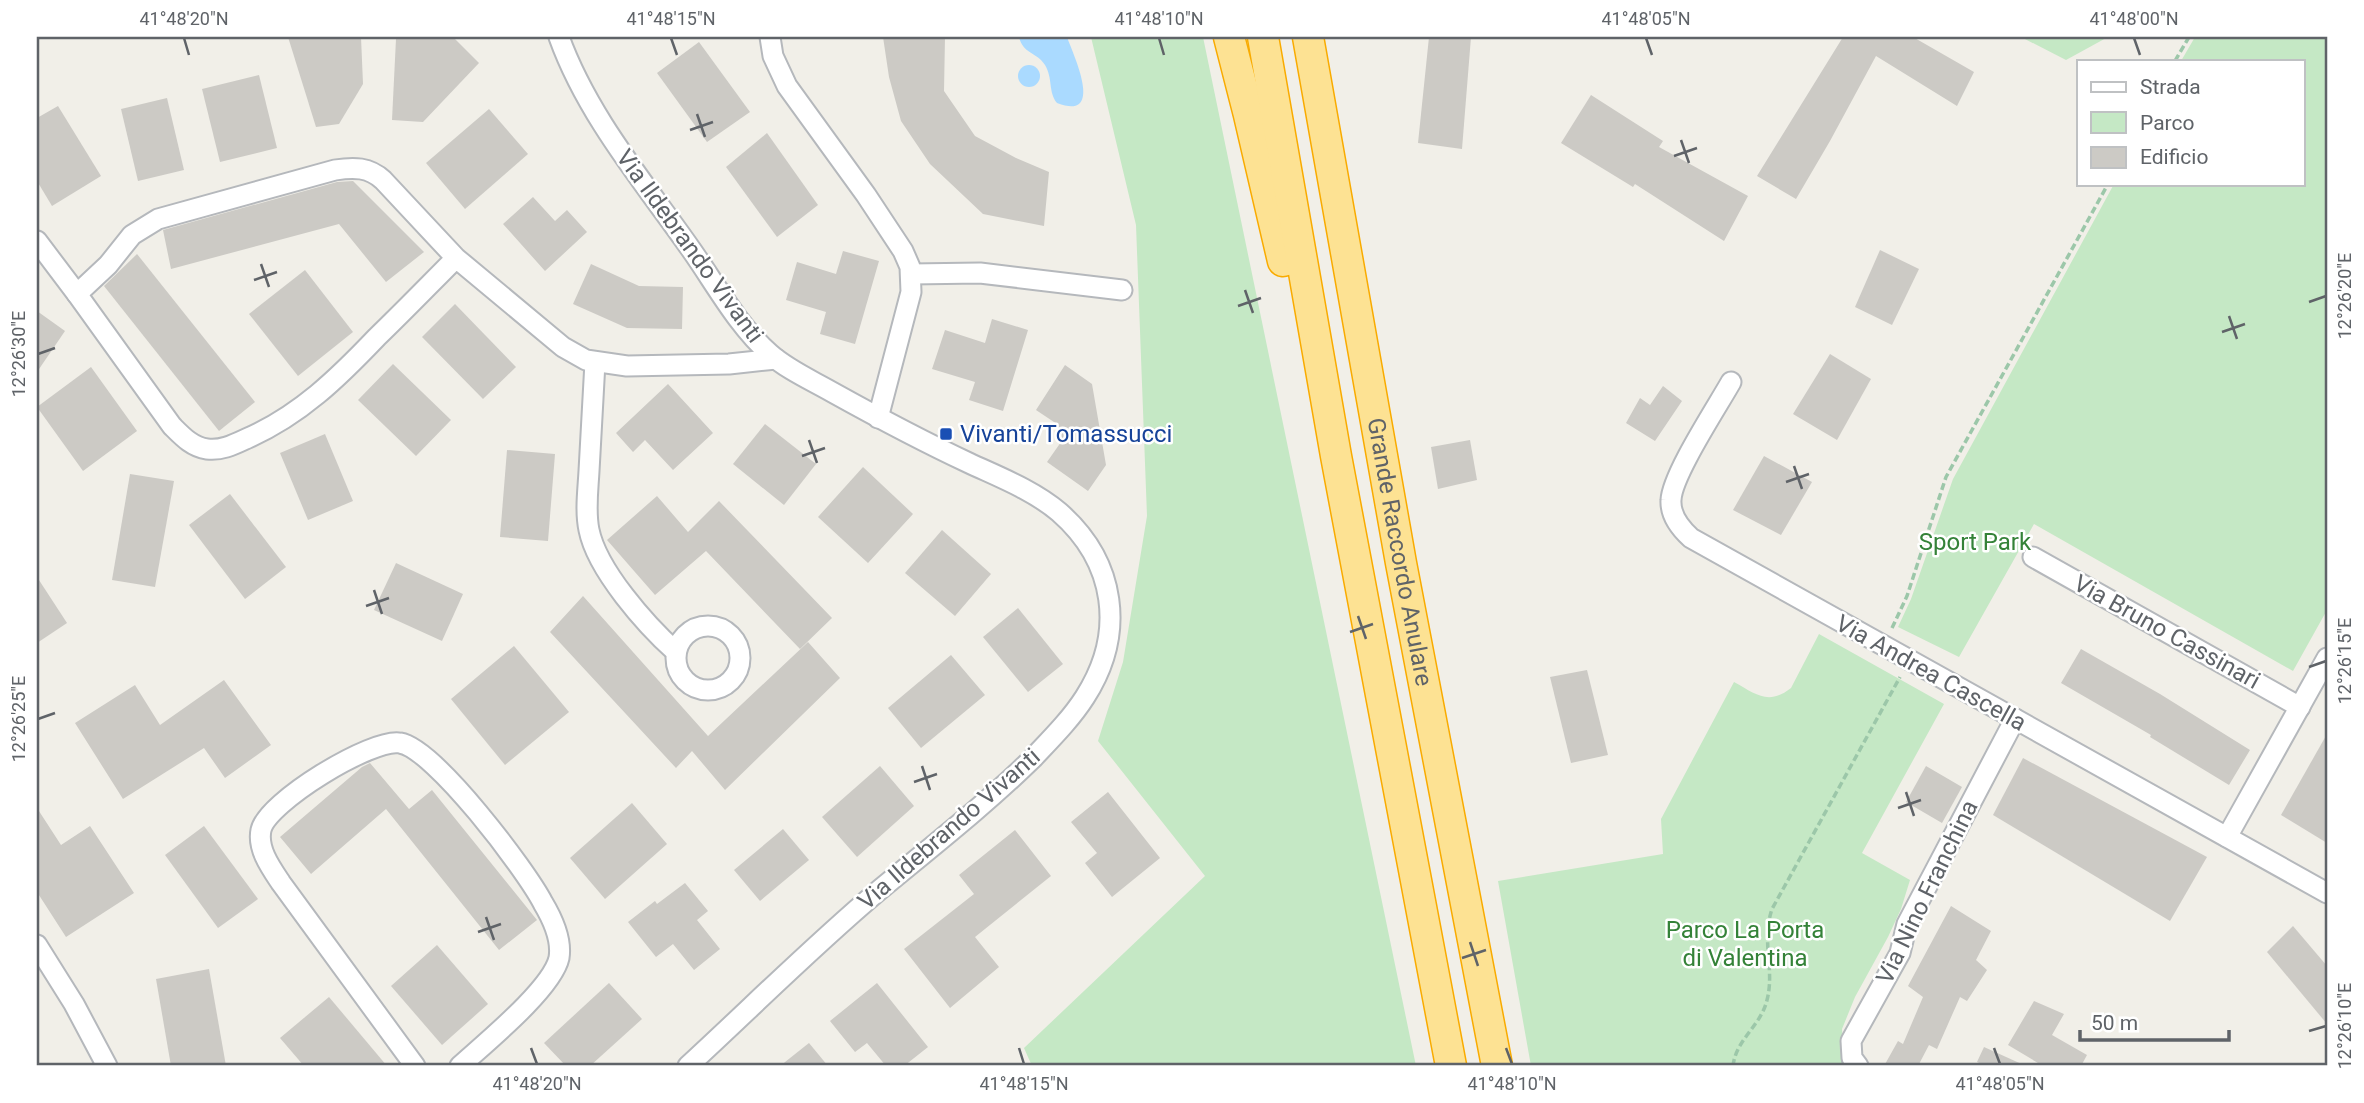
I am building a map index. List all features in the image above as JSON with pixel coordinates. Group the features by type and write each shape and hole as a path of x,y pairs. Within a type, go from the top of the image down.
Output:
{"highway":[{"path":"1228,37 1294,310 1336,456"},
{"name":"Grande Raccordo Anulare","path":"1263,37 1336,456 1451,1066"},
{"name":"Grande Raccordo Anulare","path":"1308,37 1401,563 1497,1066"}],"street":[{"name":"Via Ildebrando Vivanti","path":"559,37 579,85 606,129 740,320 763,347 776,359 878,418 1025,490 1056,509 1095,555 1105,583 1111,616 1108,648 1095,680 1080,705 1024,766 959,826 842,923 688,1066"},
{"path":"770,37 774,56 788,86 866,195 902,251 912,274 910,297 878,418"},
{"path":"77,294 108,265 132,235 158,219 348,168 368,170 379,176 456,258 579,358 595,362 656,366 729,364 776,359"},
{"path":"37,241 172,426 190,443 204,449 234,444 267,429 307,404 339,376 456,258"},
{"path":"912,274 980,272 1122,290"},
{"path":"595,362 587,509 589,533 606,571 649,625 676,652"},
{"name":"Via Andrea Cascella","path":"1731,382 1672,492 1671,508 1684,532 1725,558 2327,893"},
{"name":"Via Bruno Cassinari","path":"2033,557 2300,708"},
{"path":"2227,837 2327,658"},
{"name":"Via Nino Franchina","path":"1858,1066 1852,1058 1851,1041 1900,953 1907,924 2015,719"},
{"path":"415,1066 347,970 285,890 265,857 261,836 262,827 271,813 325,773 382,744 408,745 419,751 448,778 532,883 548,912 558,941 558,962 544,985 460,1066"},
{"path":"37,945 74,1004 107,1066"}],"path":[{"path":"2176,60 2189,37"},
{"path":"1889,635 1907,596 1946,477 2107,186"},
{"path":"1733,1066 1736,1052 1760,1019 1768,998 1766,934 1772,909 1901,676"}],"green space":[{"path":"1091,37 1203,37 1416,1066 1032,1066 1024,1048 1205,876 1098,741 1123,662 1147,516 1136,225"},
{"path":"2021,37 2108,37 2066,60"},
{"name":"Sport Park","path":"2195,37 2327,37 2327,610 2293,671 2034,524 1959,657 1898,627 1911,599 1953,479 2113,186 2304,186 2304,60 2182,60"},
{"name":"Parco La Porta di Valentina","path":"1819,634 1944,704 1862,853 1910,880 1901,909 1855,997 1842,1029 1844,1066 1531,1066 1498,881 1663,854 1661,819 1734,682 1762,696 1783,693 1791,688"}],"water":[{"path":"1019,37 1067,37 1083,83 1080,103 1072,106 1057,103 1045,65 1024,47"},
{"path":"1029,65 1039,72 1040,76 1033,86 1029,87 1019,80 1018,76 1025,66"}],"building":[{"path":"288,37 361,37 363,84 339,124 316,127"},
{"path":"453,37 479,63 423,122 392,120 396,39"},
{"path":"883,37 945,37 944,91 975,136 1049,172 1044,226 983,214 930,164 901,121 889,77"},
{"path":"1429,37 1471,37 1462,149 1418,143"},
{"path":"1843,37 1913,37 1974,72 1957,106 1876,56 1796,199 1757,176"},
{"path":"699,42 750,112 707,142 657,73"},
{"path":"259,75 277,148 220,162 202,89"},
{"path":"1591,95 1663,141 1659,147 1748,196 1724,241 1635,184 1633,187 1561,143"},
{"path":"167,98 184,170 138,181 121,109"},
{"path":"58,106 101,176 52,206 37,181 37,118"},
{"path":"489,109 528,154 465,209 426,163"},
{"path":"767,133 818,205 777,237 726,167"},
{"path":"353,181 424,252 386,282 339,224 171,269 163,230 337,182"},
{"path":"533,197 555,221 567,210 587,232 545,271 503,224"},
{"path":"1880,250 1919,269 1892,325 1855,307"},
{"path":"843,251 879,261 855,344 820,334 826,312 786,300 797,262 836,274"},
{"path":"137,254 255,402 219,431 104,286"},
{"path":"591,264 639,286 683,287 682,329 627,328 573,304"},
{"path":"305,270 353,332 298,376 249,314"},
{"path":"455,304 516,367 483,399 422,337"},
{"path":"37,311 65,331 37,372"},
{"path":"992,319 1028,330 1003,411 969,400 975,382 932,369 945,330 985,343"},
{"path":"1830,354 1871,379 1837,440 1793,414"},
{"path":"393,364 451,420 416,456 358,400"},
{"path":"1065,365 1092,384 1106,465 1088,491 1047,462 1061,442 1057,424 1036,410"},
{"path":"91,367 137,431 83,471 37,407"},
{"path":"668,384 713,433 673,470 645,440 633,452 616,433"},
{"path":"1663,386 1682,401 1655,441 1626,423 1640,398 1650,405"},
{"path":"765,424 816,464 784,505 733,464"},
{"path":"325,434 353,501 308,520 280,453"},
{"path":"1470,440 1477,480 1438,489 1431,447"},
{"path":"507,450 555,454 548,541 500,537"},
{"path":"1764,456 1812,482 1781,535 1733,510"},
{"path":"863,467 913,514 868,563 818,517"},
{"path":"130,474 174,481 155,587 112,580"},
{"path":"230,494 286,567 245,599 189,525"},
{"path":"657,496 688,532 719,501 832,618 800,649 706,551 655,595 607,540"},
{"path":"942,530 991,574 955,616 905,573"},
{"path":"396,563 463,594 442,641 374,610"},
{"path":"37,577 67,623 37,643"},
{"path":"583,596 708,736 808,642 840,678 725,790 692,751 676,768 550,632"},
{"path":"1018,608 1063,664 1028,692 983,637"},
{"path":"514,646 569,712 505,765 451,699"},
{"path":"2081,649 2250,750 2229,785 2150,737 2151,735 2061,683"},
{"path":"951,655 985,695 921,748 888,708"},
{"path":"1587,670 1608,755 1571,763 1550,677"},
{"path":"224,680 271,745 225,778 204,748 123,799 75,723 135,685 160,725"},
{"path":"2327,734 2327,843 2281,815"},
{"path":"2023,758 2207,857 2170,921 1993,815"},
{"path":"370,763 409,809 432,790 537,920 499,950 386,809 311,874 280,837"},
{"path":"880,766 914,806 857,857 822,817"},
{"path":"1926,766 1962,787 1942,823 1906,802"},
{"path":"1108,792 1160,858 1112,897 1085,863 1097,853 1071,822"},
{"path":"632,803 667,844 605,899 570,858"},
{"path":"37,808 61,845 90,826 134,893 66,937 37,892"},
{"path":"204,826 258,899 218,928 165,855"},
{"path":"783,829 809,860 760,901 734,870"},
{"path":"1015,830 1051,876 975,937 999,967 950,1008 904,949 974,894 959,875"},
{"path":"685,883 708,911 697,920 720,949 694,970 673,944 656,957 628,922"},
{"path":"1951,906 1991,931 1976,960 1987,970 1967,1001 1960,997 1937,1049 1929,1045 1918,1066 1884,1066 1898,1041 1903,1044 1923,997 1908,986"},
{"path":"2293,926 2327,966 2327,1024 2267,952"},
{"path":"437,945 488,1004 442,1045 391,986"},
{"path":"209,969 226,1066 171,1066 156,979"},
{"path":"609,983 642,1019 590,1066 566,1066 544,1043"},
{"path":"877,983 928,1047 904,1066 886,1066 867,1043 855,1052 830,1021"},
{"path":"329,997 387,1066 304,1066 280,1038"},
{"path":"2034,1001 2064,1014 2052,1035 2087,1055 2081,1066 2043,1066 2008,1045"},
{"path":"809,1043 828,1066 780,1066"},
{"path":"1984,1047 2026,1066 1986,1066 1977,1062"}],"place":[{"name":"Vivanti/Tomassucci","path":"946,434"}]}
